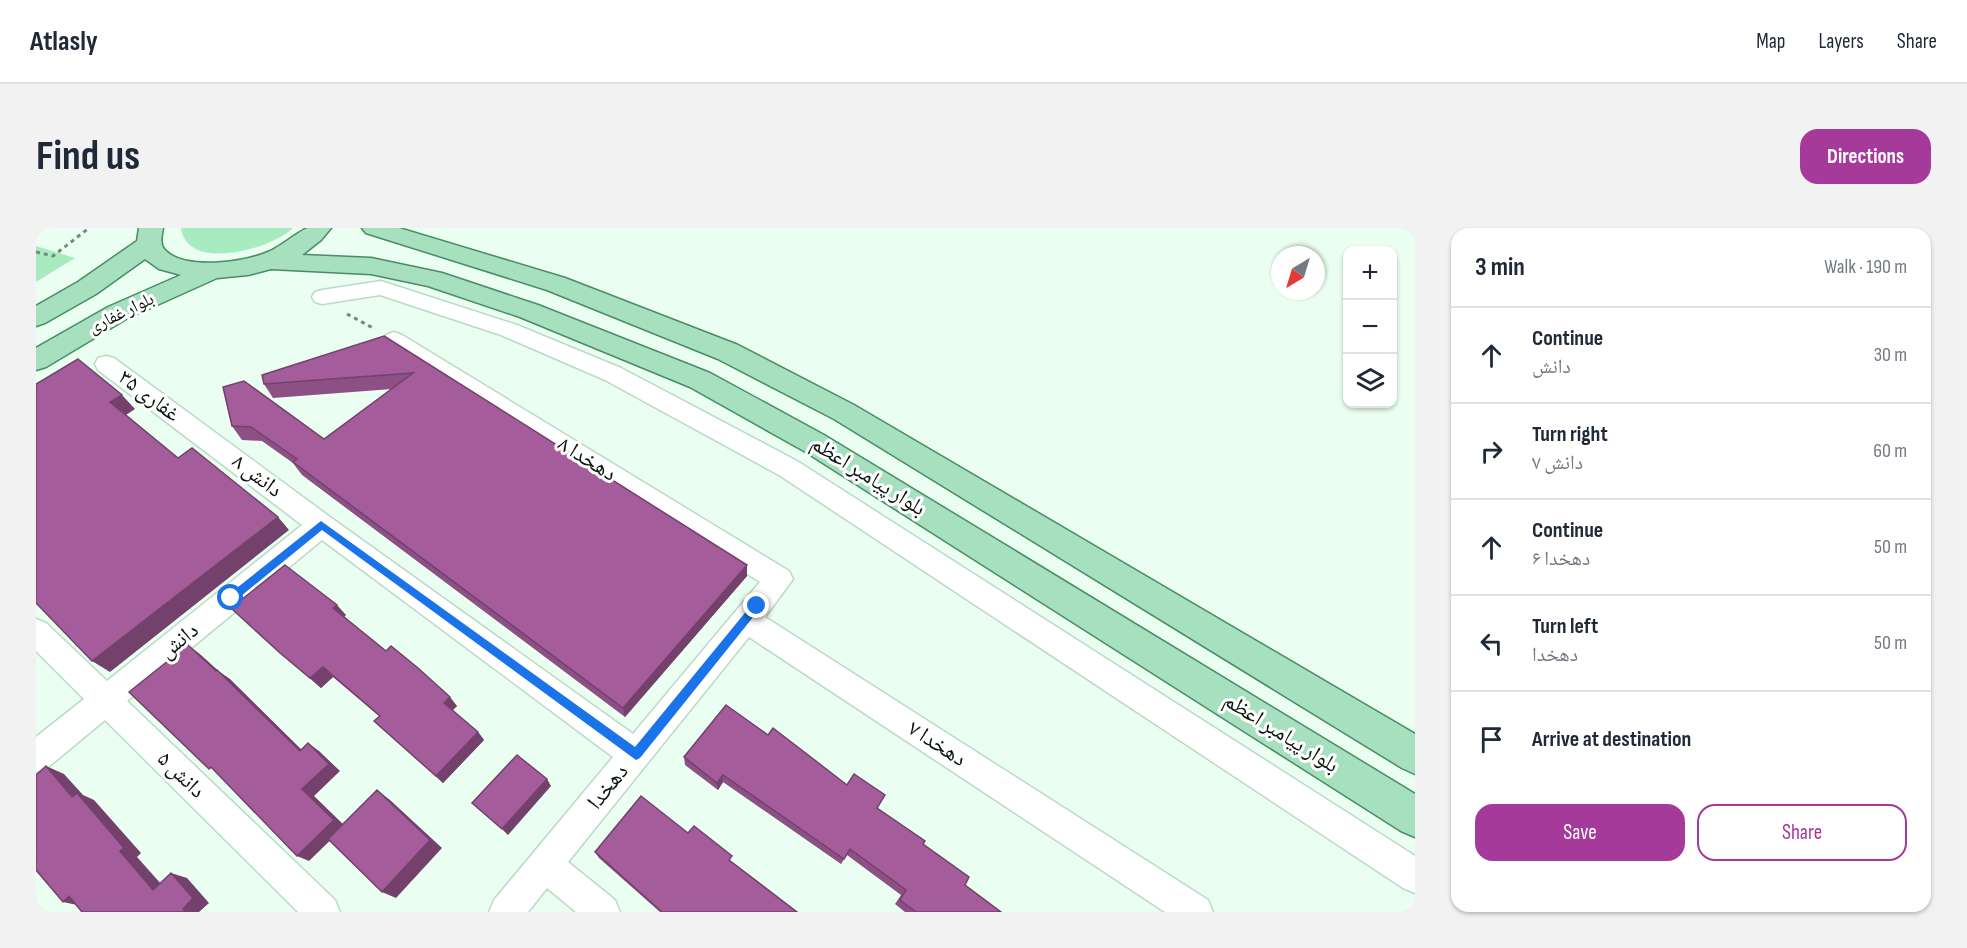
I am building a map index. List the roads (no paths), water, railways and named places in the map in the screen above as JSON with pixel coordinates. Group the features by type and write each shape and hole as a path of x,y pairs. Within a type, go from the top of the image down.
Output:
{"main road":[{"path":"149,233 157,255 170,264 188,270 209,272 229,271 270,261 298,247 320,228"},
{"name":"بلوار پیامبر اعظم","path":"374,228 556,284 728,352 844,412 1415,755"},
{"name":"بلوار غفاری","path":"40,315 87,288 149,233"},
{"name":"بلوار پیامبر اعظم","path":"270,261 371,266 433,279 530,311 700,380 814,442 1415,817"},
{"name":"بلوار غفاری","path":"36,360 117,313 209,272"},
{"path":"40,315 66,305 83,307 91,315 87,327 80,334"}],"street":[{"path":"322,297 381,288 419,298 509,330 592,365 686,412 788,468 1415,876"},
{"name":"دهخدا ۸","path":"394,340 779,579"},
{"name":"غفاری ۳۵","path":"106,364 192,428"},
{"name":"دانش ۸","path":"192,428 472,636 636,754"},
{"name":"دانش","path":"36,757 321,525"},
{"name":"دهخدا","path":"506,912 779,579"},
{"name":"دهخدا ۷","path":"746,620 1196,912"},
{"name":"دانش ۵","path":"36,632 323,912"},
{"path":"545,864 603,912"}]}
